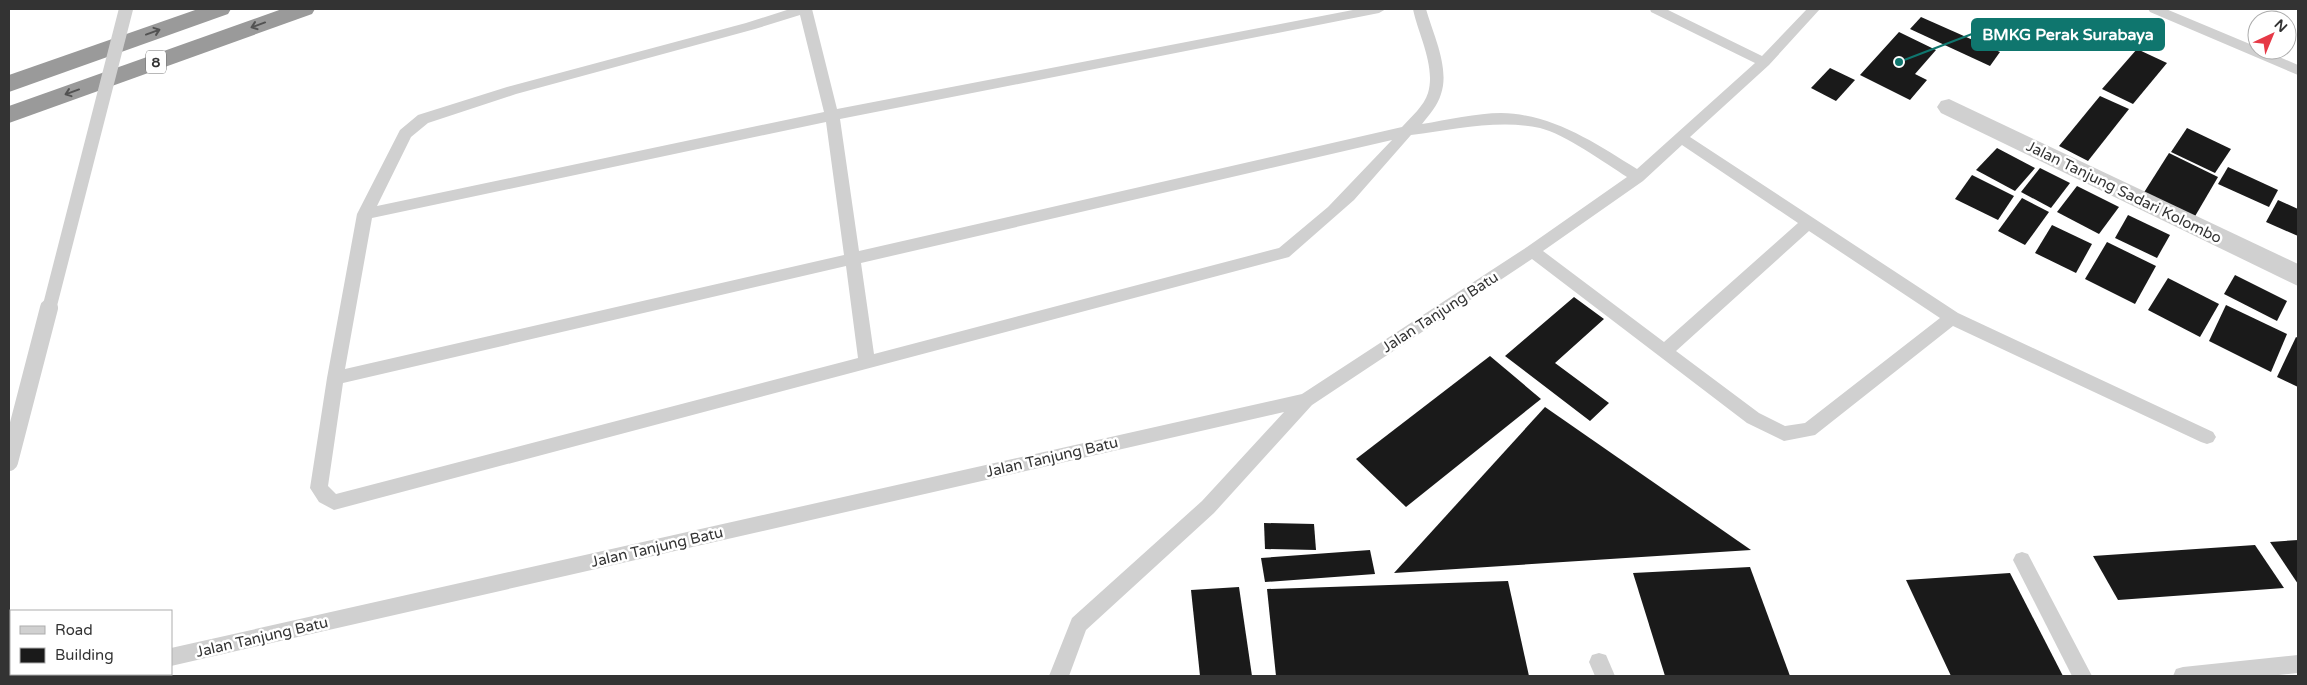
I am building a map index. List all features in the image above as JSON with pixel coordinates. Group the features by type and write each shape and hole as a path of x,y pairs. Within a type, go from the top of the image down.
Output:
{"highway":[{"name":"8","path":"9,84 220,9"},
{"name":"8","path":"9,115 304,9"}],"street":[{"name":"Jalan Tanjung Sadari Kolombo","path":"1949,107 2298,276"}],"lane":[{"path":"9,464 126,9"},
{"path":"867,361 832,116 804,9 750,26 512,90 423,119 405,134 365,214 335,378 319,488 325,496 334,502 1284,252 1321,223 1377,168 1423,113 1434,93 1437,71 1419,9"},
{"path":"365,214 832,116 1379,9"},
{"path":"1656,9 1764,62"},
{"name":"Jalan Tanjung Batu","path":"172,657 1306,400 1532,251 1638,177 1764,62 1814,9"},
{"path":"2155,9 2298,70"},
{"path":"335,378 1407,131 1501,118 1545,124 1590,146 1638,177"},
{"path":"1681,138 1952,318 2207,437"},
{"path":"1665,351 1808,223"},
{"path":"1532,251 1753,418 1784,434 1809,430 1952,318"},
{"path":"1059,676 1079,624 1208,507 1306,400"},
{"path":"2022,560 2082,676"},
{"path":"2183,676 2298,664"}],"building":[{"path":"1921,17 2000,52 1990,66 1910,29"},
{"path":"1899,32 1936,50 1915,74 1927,80 1910,100 1860,75"},
{"path":"2137,49 2167,63 2133,104 2102,89"},
{"path":"1830,68 1855,80 1836,101 1811,88"},
{"path":"2100,96 2129,109 2088,161 2059,146"},
{"path":"2187,128 2231,149 2215,173 2171,152"},
{"path":"1997,148 2035,168 2015,191 1976,170"},
{"path":"2169,153 2218,177 2194,218 2143,194"},
{"path":"2228,167 2278,190 2269,207 2218,184"},
{"path":"2040,168 2070,183 2051,208 2021,192"},
{"path":"1972,175 2014,196 1998,220 1955,199"},
{"path":"2077,186 2119,207 2099,234 2057,212"},
{"path":"2022,198 2049,212 2025,245 1998,231"},
{"path":"2278,200 2298,209 2298,236 2266,222"},
{"path":"2128,215 2170,235 2157,258 2115,238"},
{"path":"2052,225 2092,244 2076,273 2035,253"},
{"path":"2107,242 2156,266 2135,304 2085,279"},
{"path":"2235,275 2287,301 2277,321 2224,294"},
{"path":"2168,278 2219,304 2200,337 2148,310"},
{"path":"1574,297 1604,319 1555,363 1609,403 1590,421 1505,356"},
{"path":"2226,305 2287,334 2271,372 2209,341"},
{"path":"2296,337 2298,338 2298,387 2277,377"},
{"path":"1490,356 1541,399 1406,507 1356,459"},
{"path":"1545,407 1751,550 1394,573"},
{"path":"1264,523 1314,524 1316,550 1265,549"},
{"path":"2298,540 2298,584 2270,542"},
{"path":"2255,545 2284,588 2118,600 2093,556"},
{"path":"1370,550 1375,574 1265,582 1261,558"},
{"path":"1750,567 1790,676 1665,676 1633,573"},
{"path":"2010,573 2063,676 1951,676 1906,580"},
{"path":"1508,581 1529,676 1276,676 1267,589"},
{"path":"1239,587 1252,676 1200,676 1191,590"}],"place":[{"name":"BMKG Perak Surabaya","path":"1899,62"}]}
